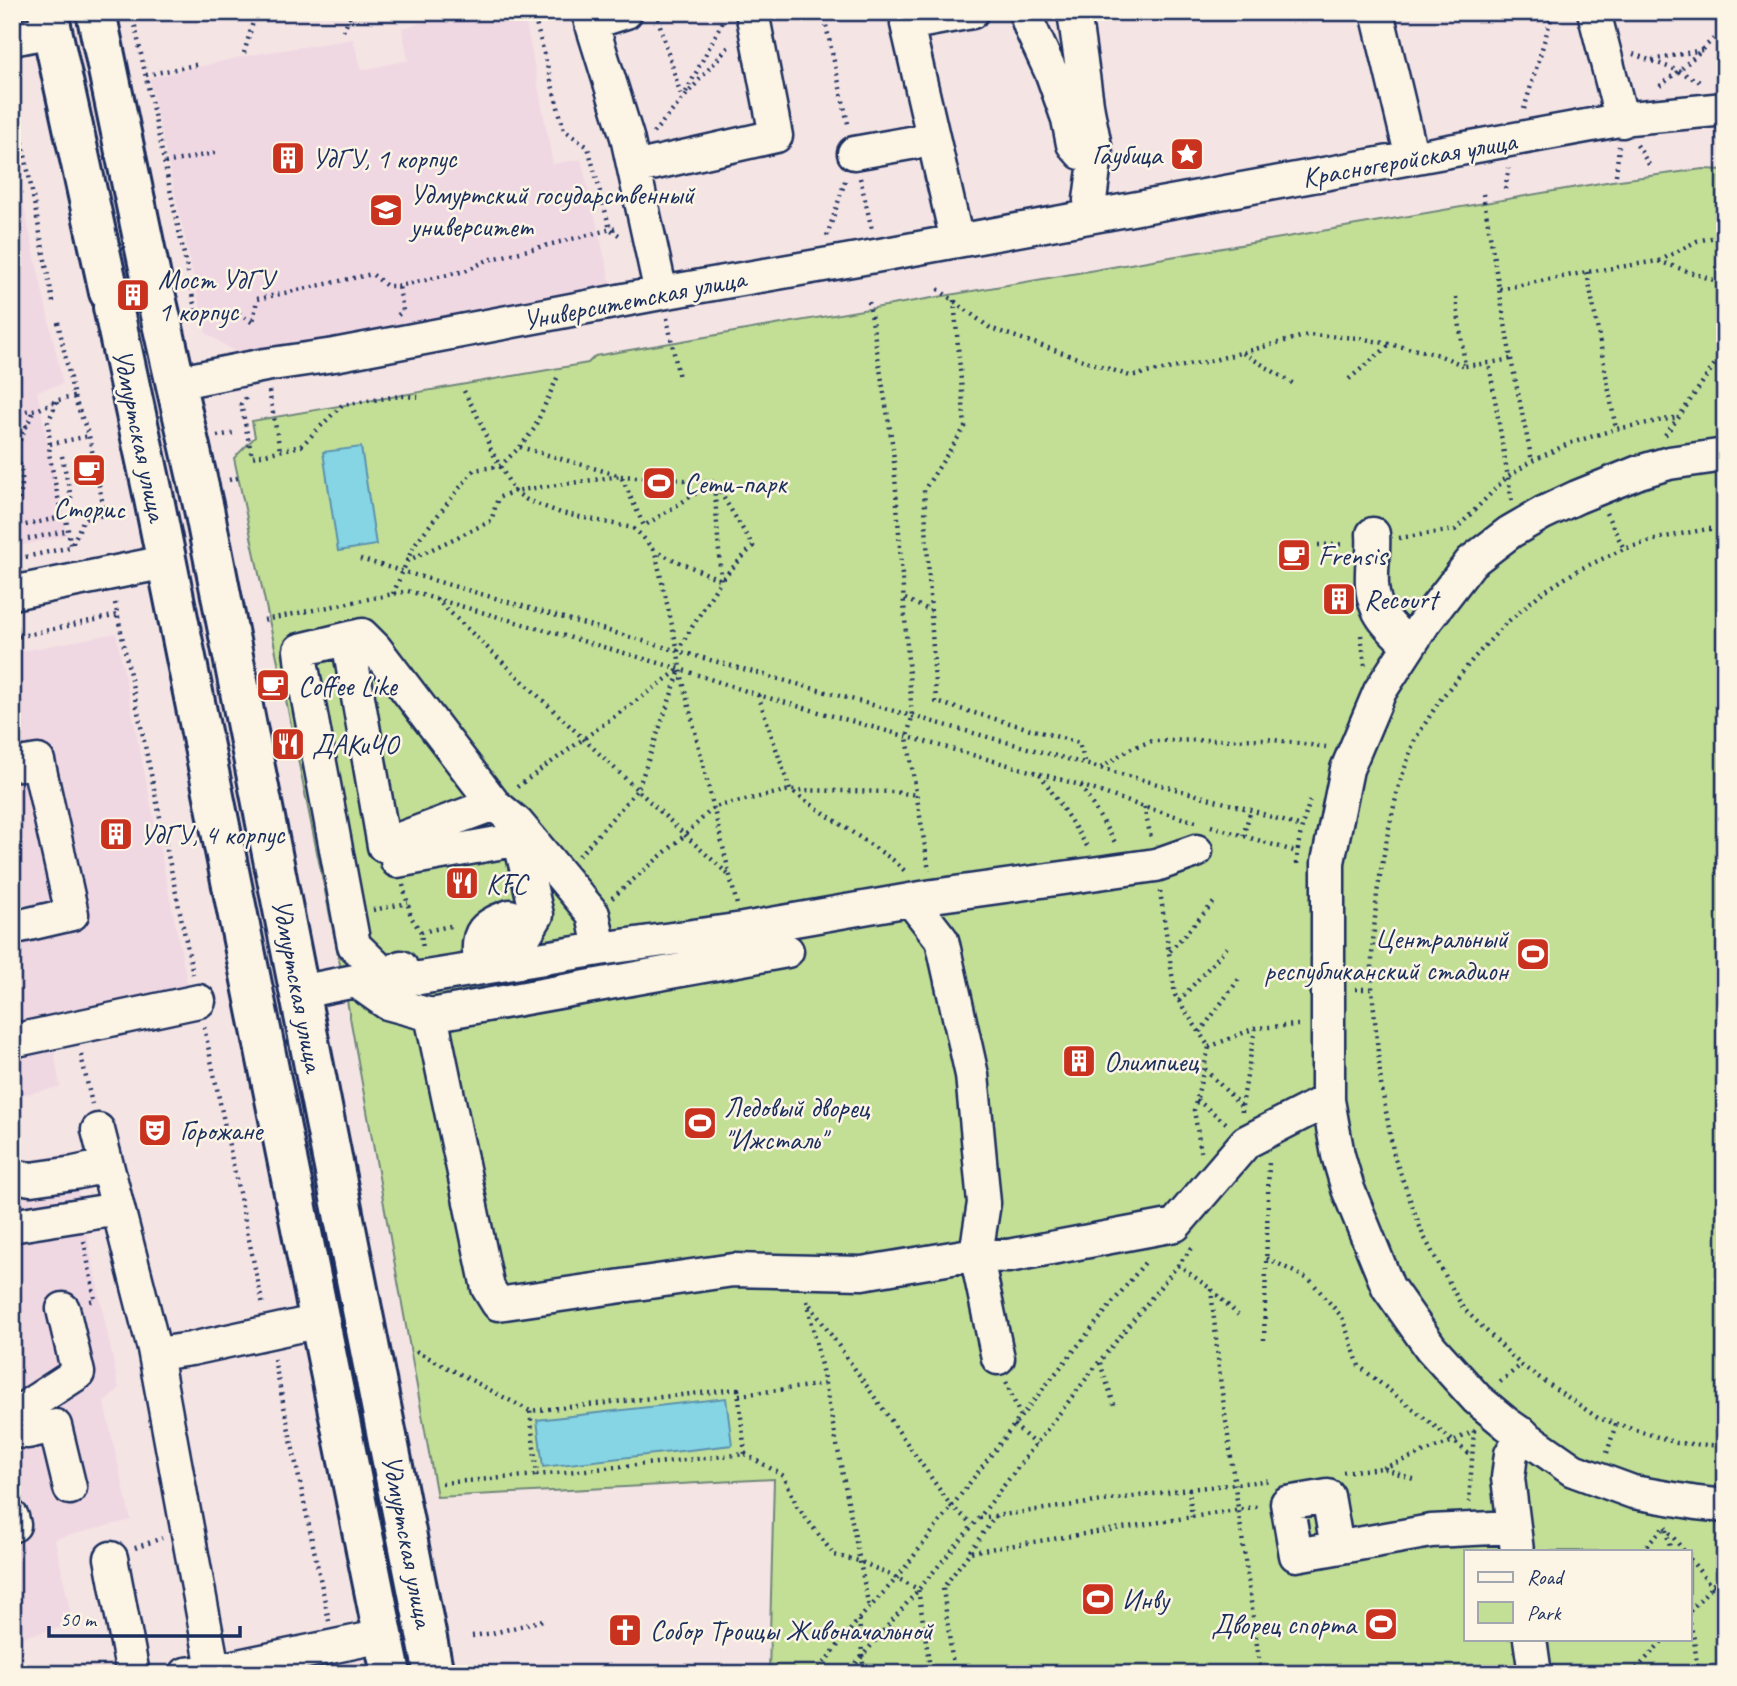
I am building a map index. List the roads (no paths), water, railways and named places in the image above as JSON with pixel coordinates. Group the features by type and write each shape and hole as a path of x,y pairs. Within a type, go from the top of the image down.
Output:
{"main road":[{"name":"Удмуртская улица","path":"96,12 172,285 175,383 204,509 434,1674"},
{"name":"Удмуртская улица","path":"50,22 166,562 391,1674"},
{"path":"311,1276 353,1267"}],"street":[{"path":"626,12 590,17 633,162 661,293"},
{"path":"957,241 907,24 972,12"},
{"path":"1025,12 1069,119 1073,144 1081,153 1096,154"},
{"path":"1074,12 1096,154 1090,200 1093,216"},
{"path":"1377,12 1412,158"},
{"path":"1594,12 1622,121"},
{"path":"633,162 776,136 744,14"},
{"path":"12,39 50,22"},
{"name":"Красногеройская улица","path":"1093,216 1622,121 1719,98"},
{"path":"855,153 933,139"},
{"name":"Университетская улица","path":"175,383 1093,216"},
{"path":"1338,1547 1431,1531 1467,1531 1515,1539 1508,1478 1517,1447 1507,1424 1477,1399 1431,1348 1388,1287 1348,1189 1338,1155 1328,1100 1328,862 1347,769 1400,636 1424,623 1471,562 1510,532 1577,497 1669,463 1725,455"},
{"path":"1373,534 1372,592 1377,608 1400,636"},
{"path":"12,593 166,562"},
{"path":"600,949 593,914 517,823 494,804 375,648 362,635 300,650 354,945 387,1003 431,1015 787,951"},
{"path":"300,992 371,978 421,978 475,946 522,940 537,915 521,846 509,841 395,851 384,846 348,640"},
{"path":"12,765 37,761 72,914 12,928"},
{"path":"395,851 494,804"},
{"path":"371,978 422,944 600,949 743,929 922,898 1131,869 1196,852"},
{"path":"922,898 942,940 972,1075 984,1203 976,1254 998,1358"},
{"path":"475,946 489,923 510,916"},
{"path":"12,1041 199,1001"},
{"path":"431,1015 488,1288 498,1304 733,1270 862,1273 976,1254 1008,1256 1175,1225 1207,1187 1252,1146 1328,1100"},
{"path":"98,1130 154,1349 187,1528 205,1673 383,1636"},
{"path":"12,1176 31,1179 107,1166"},
{"path":"17,1225 118,1209"},
{"path":"12,1420 32,1403 78,1373 63,1309"},
{"path":"154,1349 164,1353 191,1349 320,1321"},
{"path":"12,1431 28,1432 55,1426 70,1488"},
{"path":"1517,1447 1633,1492 1725,1506"},
{"path":"111,1558 132,1674"},
{"path":"1530,1640 1535,1674"}],"water":[{"path":"361,447 376,545 338,551 323,452"},
{"path":"726,1398 732,1445 543,1467 537,1420"}],"place":[{"name":"Гаубица","path":"1187,154"},
{"name":"УдГУ, 1 корпус","path":"288,158"},
{"name":"Удмуртский государственный университет","path":"386,210"},
{"name":"Мост УдГУ 1 корпус","path":"133,295"},
{"name":"Сторис","path":"89,470"},
{"name":"Сети-парк","path":"659,483"},
{"name":"Frensis","path":"1294,555"},
{"name":"Recourt","path":"1339,599"},
{"name":"Coffee Like","path":"273,685"},
{"name":"ДАКиЧО","path":"288,744"},
{"name":"УдГУ, 4 корпус","path":"116,834"},
{"name":"KFC","path":"462,883"},
{"name":"Центральный республиканский стадион","path":"1533,954"},
{"name":"Олимпиец","path":"1079,1061"},
{"name":"Ледовый дворец \"Ижсталь\"","path":"700,1123"},
{"name":"Горожане","path":"155,1130"},
{"name":"Инву","path":"1098,1599"},
{"name":"Дворец спорта","path":"1381,1624"},
{"name":"Собор Троицы Живоначальной","path":"625,1630"}]}
